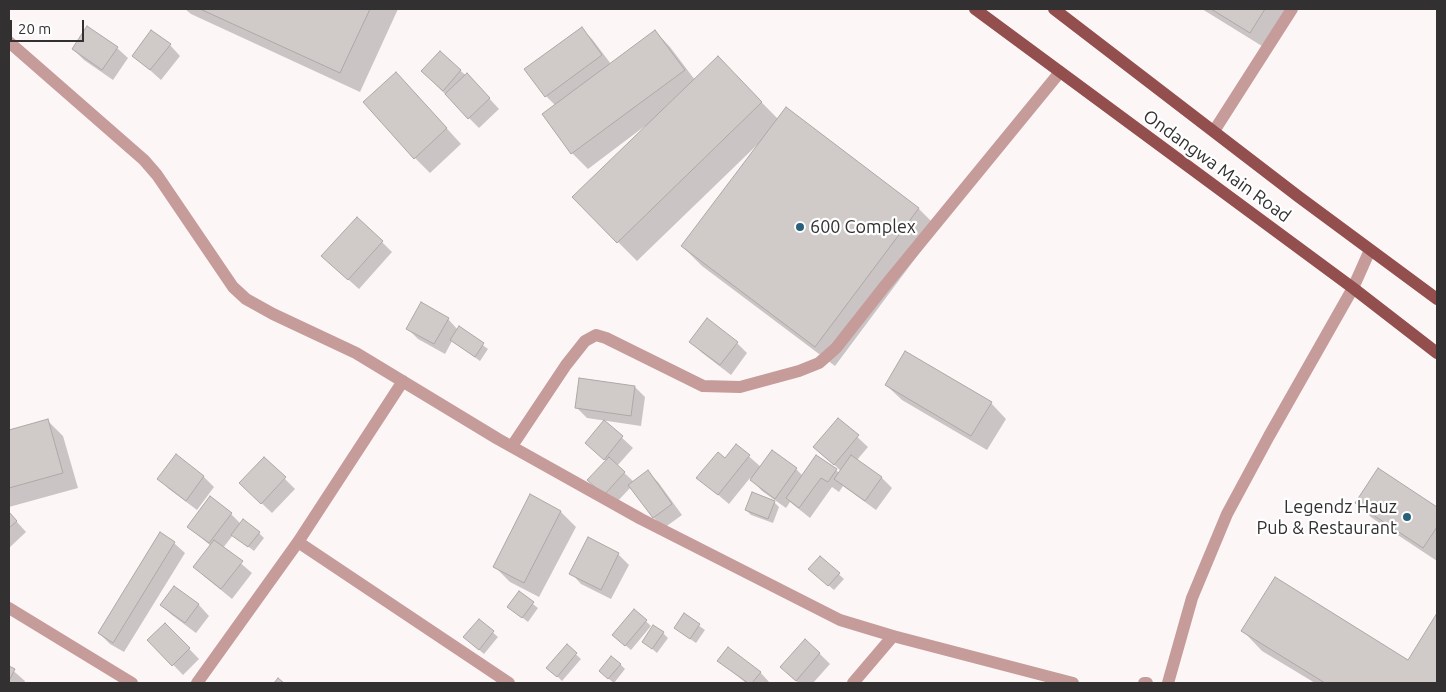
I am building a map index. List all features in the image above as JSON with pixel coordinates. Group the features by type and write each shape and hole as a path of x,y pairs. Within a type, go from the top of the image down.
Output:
{"main road":[{"name":"Ondangwa Main Road","path":"975,9 1353,288 1437,353"},
{"name":"Ondangwa Main Road","path":"1054,9 1437,299"}],"street":[{"path":"1214,132 1292,9"},
{"path":"9,42 144,160 157,175 233,287 246,299 356,353 512,446 642,519 840,620 893,636 1073,683"},
{"path":"512,446 566,365 585,341 596,335 606,338 703,386 740,387 799,371 819,363 836,348 1060,72"},
{"path":"1168,683 1192,598 1227,514 1268,436 1353,288 1370,250"},
{"path":"197,683 298,542 403,381"},
{"path":"298,542 509,683"},
{"path":"9,608 132,683"},
{"path":"853,683 893,636"}],"building":[{"path":"200,9 370,9 340,73"},
{"path":"1211,9 1265,9 1250,33"},
{"path":"87,26 118,47 102,70 72,49"},
{"path":"582,27 602,55 545,97 524,69"},
{"path":"151,30 171,44 150,70 132,56"},
{"path":"655,30 685,70 571,154 542,114"},
{"path":"440,51 461,70 443,91 421,71"},
{"path":"718,56 762,102 617,243 572,197"},
{"path":"396,72 447,128 414,159 363,102"},
{"path":"467,73 490,98 468,119 445,94"},
{"name":"600 Complex","path":"786,107 919,208 815,347 681,246"},
{"path":"357,217 383,241 348,280 321,256"},
{"path":"421,302 449,318 434,344 406,329"},
{"path":"707,318 738,342 720,365 689,342"},
{"path":"459,326 484,343 475,357 450,340"},
{"path":"905,351 992,402 971,436 885,385"},
{"path":"579,378 635,386 631,416 575,408"},
{"path":"838,418 859,435 834,465 813,447"},
{"path":"48,419 63,473 9,488 9,430"},
{"path":"604,420 623,436 604,460 585,443"},
{"path":"736,444 750,455 718,495 696,478 718,452 725,458"},
{"path":"772,450 797,468 775,499 750,480"},
{"path":"176,454 204,476 186,501 157,479"},
{"path":"816,455 837,469 828,482 821,478 799,508 786,498"},
{"path":"851,455 882,477 865,501 834,479"},
{"path":"264,457 286,477 261,504 239,483"},
{"path":"609,457 625,472 604,495 587,480"},
{"name":"Legendz Hauz Pub & Restaurant","path":"1378,468 1437,507 1437,527 1423,548 1355,503"},
{"path":"648,470 672,504 653,518 628,485"},
{"path":"752,492 775,501 768,519 745,510"},
{"path":"530,494 561,511 524,583 493,567"},
{"path":"210,496 232,513 209,543 187,527"},
{"path":"9,512 17,521 9,528"},
{"path":"243,519 260,532 248,547 231,535"},
{"path":"160,532 175,542 113,643 98,633"},
{"path":"588,537 619,553 601,590 569,574"},
{"path":"214,540 243,561 221,589 193,567"},
{"path":"820,556 840,573 828,586 808,569"},
{"path":"1275,577 1408,660 1437,613 1437,683 1325,683 1241,631"},
{"path":"174,586 199,604 185,623 160,605"},
{"path":"519,591 534,602 522,618 507,607"},
{"path":"634,609 647,620 625,646 612,635"},
{"path":"684,613 700,624 690,639 674,628"},
{"path":"479,619 494,631 479,650 463,637"},
{"path":"165,623 190,648 172,666 147,640"},
{"path":"653,625 664,632 652,649 642,642"},
{"path":"805,639 820,653 796,681 780,667"},
{"path":"567,644 577,653 557,677 546,668"},
{"path":"728,647 761,672 752,683 748,683 717,661"},
{"path":"611,656 621,664 608,679 599,671"},
{"path":"9,666 15,669 9,681"},
{"path":"278,678 284,683 274,683"}],"place":[{"name":"600 Complex","path":"800,227"},
{"name":"Legendz Hauz Pub & Restaurant","path":"1407,517"}]}
